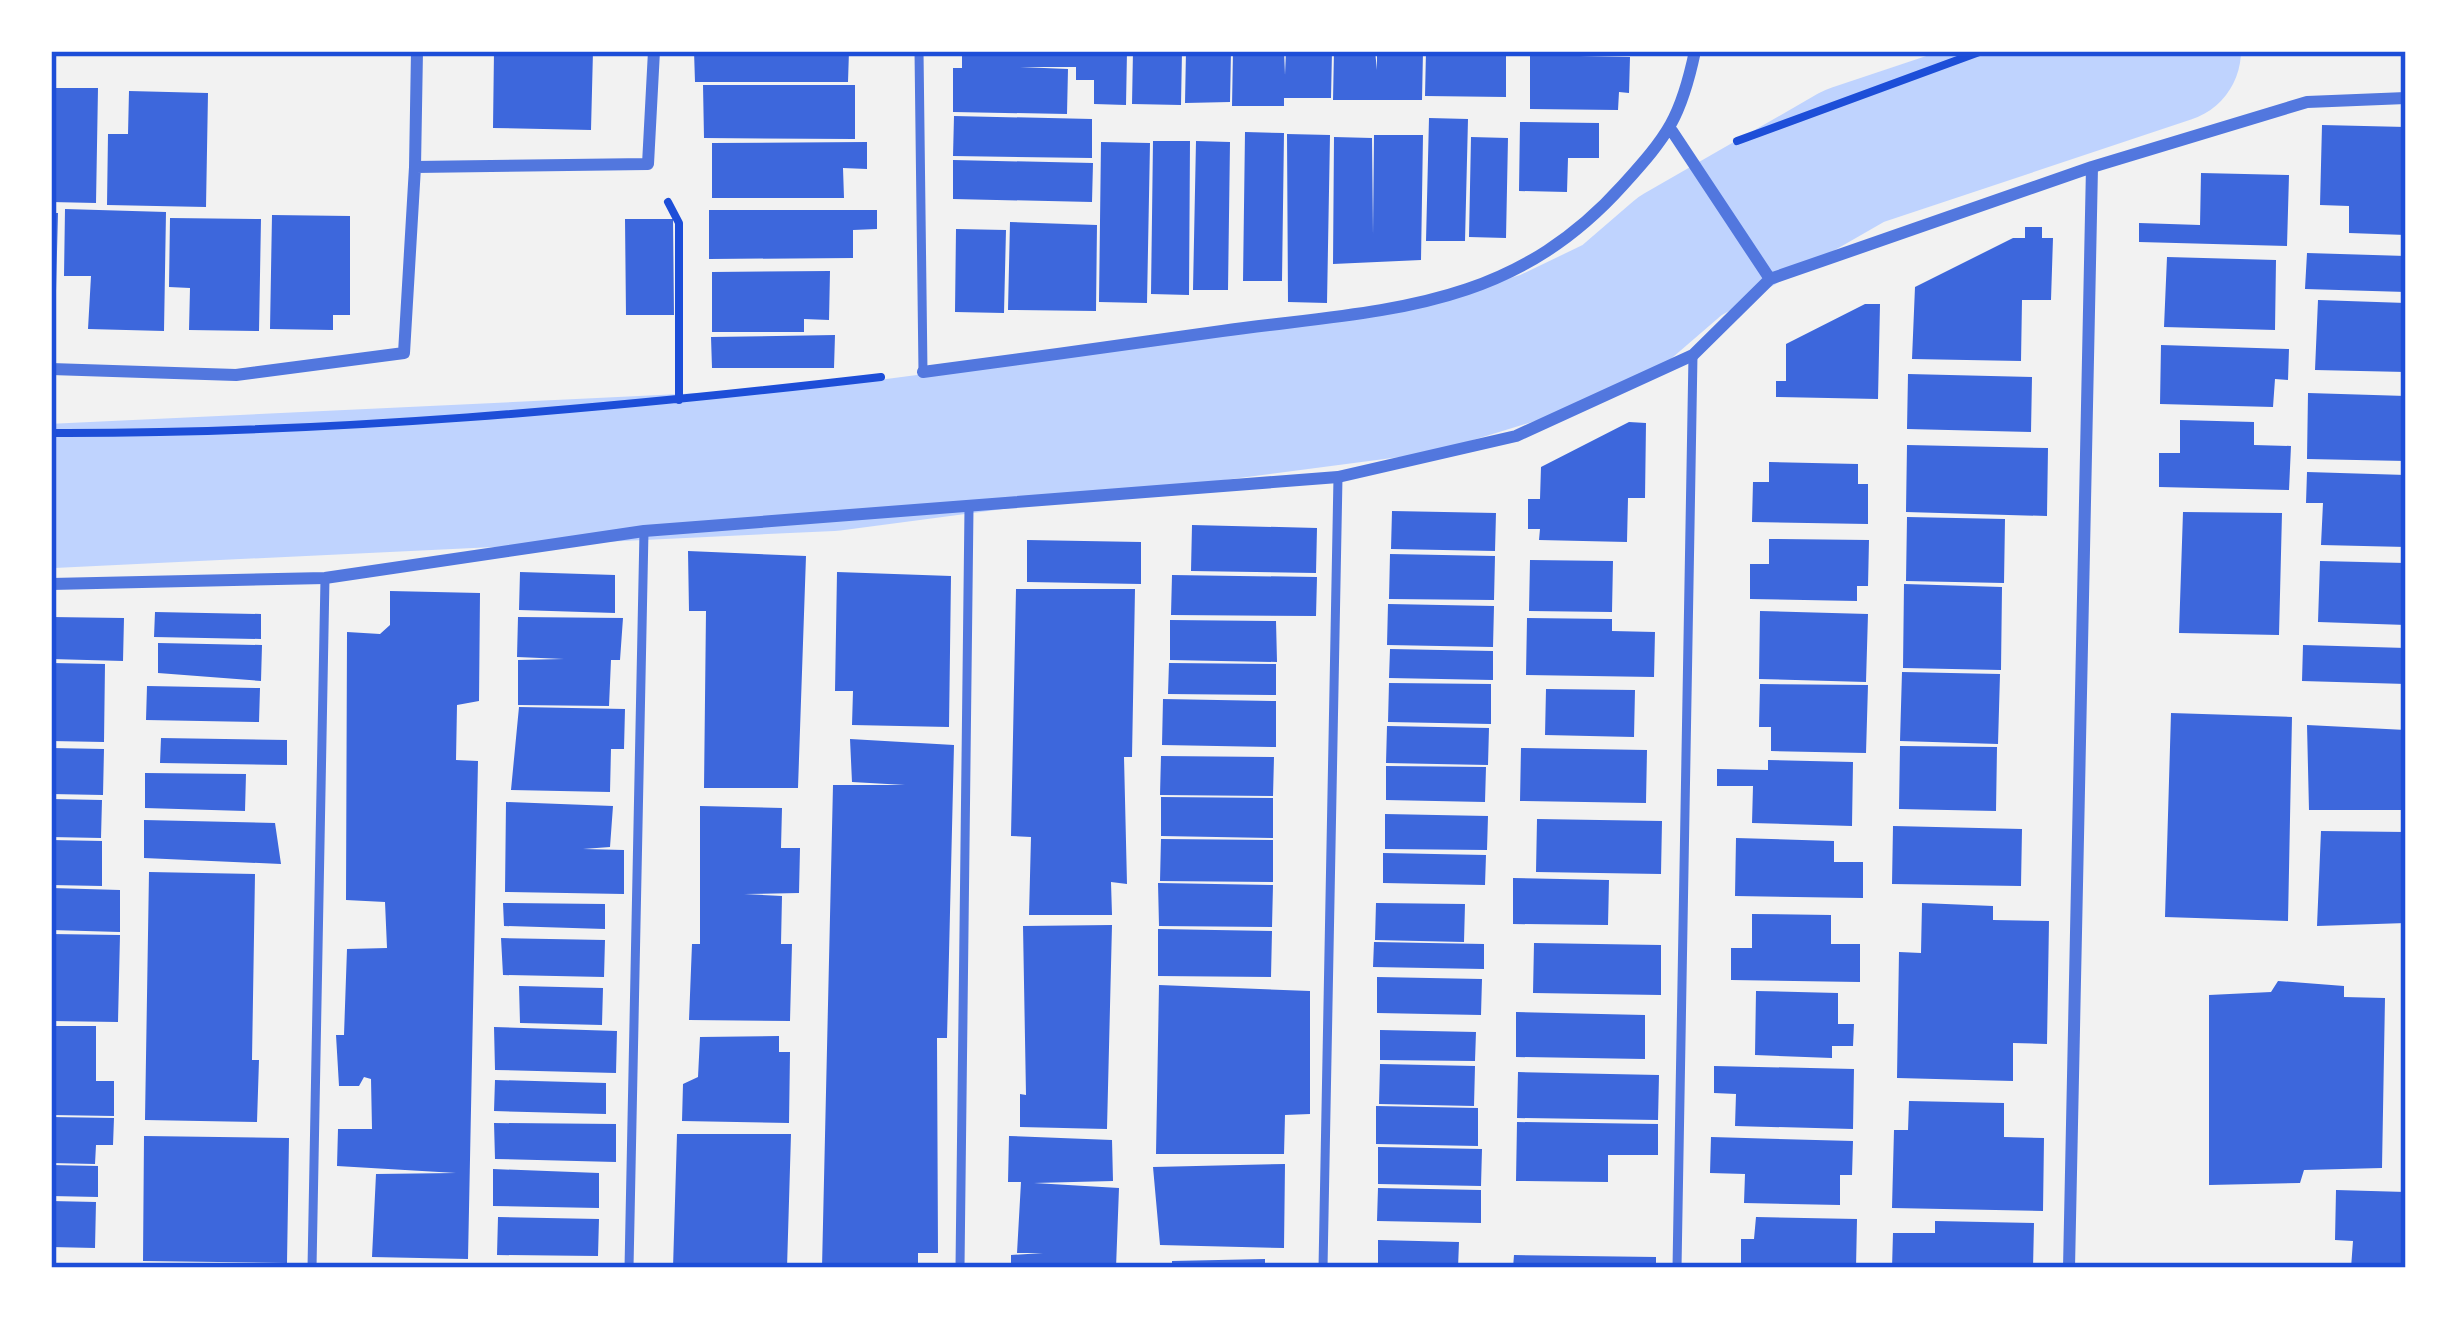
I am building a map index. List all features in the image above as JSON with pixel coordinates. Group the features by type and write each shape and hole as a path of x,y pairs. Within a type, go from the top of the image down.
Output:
{"street":[{"path":"51,369 236,375 404,353 417,51"},
{"path":"415,166 648,164 654,51"},
{"path":"922,372 1406,308 1480,284 1551,253 1596,215 1672,131 1695,51"},
{"path":"51,584 325,578 644,531 1338,477 1516,436 1693,355 1770,279 2092,167 2307,102 2406,98"},
{"path":"1672,131 1770,279"},
{"path":"2069,1268 2092,167"}],"lane":[{"path":"919,51 922,372"},
{"path":"1677,1268 1693,355"},
{"path":"1323,1268 1338,477"},
{"path":"960,1268 969,508"},
{"path":"629,1268 644,531"},
{"path":"312,1268 325,578"}],"path":[{"path":"1672,131 1731,143 1982,51"},
{"path":"648,164 679,223 679,400"},
{"path":"51,433 245,434 679,400 922,372"}],"building":[{"path":"494,51 593,51 591,130 493,128"},
{"path":"694,51 849,51 848,82 695,82"},
{"path":"962,51 1127,51 1126,105 1094,104 1094,80 1076,80 1076,67 1020,67 1068,69 1067,114 953,112 953,68 962,68"},
{"path":"1133,51 1182,51 1181,105 1132,104"},
{"path":"1186,51 1231,51 1230,102 1185,103"},
{"path":"1233,51 1284,51 1285,75 1286,51 1332,51 1331,98 1284,98 1284,106 1232,106"},
{"path":"1334,51 1375,51 1377,70 1377,51 1423,51 1422,100 1333,100"},
{"path":"1426,51 1506,51 1506,97 1425,96"},
{"path":"1530,55 1630,57 1629,93 1619,92 1618,110 1530,109"},
{"path":"703,85 855,85 855,139 704,138"},
{"path":"51,88 98,88 96,203 51,202"},
{"path":"129,91 208,93 206,207 107,205 108,134 128,134"},
{"path":"954,116 1092,119 1092,158 953,156"},
{"path":"1429,118 1468,119 1465,241 1426,241"},
{"path":"1520,122 1599,123 1599,158 1568,158 1567,192 1519,191"},
{"path":"2322,125 2406,127 2406,235 2349,233 2349,206 2320,205"},
{"path":"1245,132 1284,133 1282,281 1243,281"},
{"path":"1287,134 1330,135 1327,303 1288,302"},
{"path":"1374,135 1423,135 1421,260 1333,264 1334,137 1372,138 1373,235"},
{"path":"1471,137 1508,138 1506,238 1469,237"},
{"path":"1153,141 1190,141 1189,295 1151,294"},
{"path":"1196,141 1230,142 1228,290 1193,290"},
{"path":"867,142 867,169 843,168 844,198 712,198 712,143"},
{"path":"1101,142 1150,143 1147,303 1099,302"},
{"path":"953,160 1093,163 1092,202 953,199"},
{"path":"2201,173 2289,175 2287,246 2139,242 2139,223 2200,225"},
{"path":"65,209 166,212 164,331 88,329 91,276 64,276"},
{"path":"709,210 877,210 877,229 853,230 853,258 709,259"},
{"path":"51,213 58,213 55,330 51,330"},
{"path":"272,215 350,216 350,315 333,315 333,330 270,329"},
{"path":"170,218 261,219 259,331 189,330 190,288 169,287"},
{"path":"625,219 673,219 674,315 626,315"},
{"path":"1010,222 1097,225 1096,311 1008,310"},
{"path":"2025,227 2042,227 2042,238 2053,238 2051,300 2022,300 2021,361 1912,359 1915,287 2013,238 2025,238"},
{"path":"956,229 1006,230 1004,313 955,312"},
{"path":"2307,253 2406,256 2406,292 2305,289"},
{"path":"2167,257 2276,260 2275,330 2164,327"},
{"path":"830,271 829,320 804,319 804,332 712,332 712,272"},
{"path":"2318,300 2406,303 2406,372 2315,370"},
{"path":"1865,304 1880,304 1878,399 1776,397 1776,381 1786,381 1786,344"},
{"path":"835,335 834,368 712,368 711,337"},
{"path":"2161,345 2289,349 2288,380 2275,379 2273,407 2160,404"},
{"path":"1908,374 2032,377 2031,432 1907,429"},
{"path":"2308,393 2406,396 2406,461 2307,459"},
{"path":"2180,420 2254,422 2254,445 2291,446 2289,490 2159,487 2159,453 2180,453"},
{"path":"1629,422 1646,423 1645,498 1628,498 1627,542 1539,540 1540,529 1528,529 1528,499 1540,499 1541,467"},
{"path":"1907,445 2048,448 2047,516 1906,512"},
{"path":"1769,462 1858,464 1858,484 1868,484 1868,524 1752,522 1753,482 1769,482"},
{"path":"2307,472 2406,475 2406,547 2321,545 2323,503 2306,503"},
{"path":"1392,511 1496,513 1495,551 1391,549"},
{"path":"2183,512 2282,513 2279,635 2179,633"},
{"path":"1907,517 2005,519 2004,583 1906,581"},
{"path":"1192,525 1317,528 1316,573 1191,571"},
{"path":"1769,539 1869,540 1868,586 1857,586 1857,601 1750,599 1750,564 1769,564"},
{"path":"1027,540 1141,542 1141,584 1027,582"},
{"path":"688,551 806,556 798,788 704,788 706,611 689,611"},
{"path":"1390,554 1495,556 1494,600 1389,599"},
{"path":"1530,560 1613,561 1612,612 1529,611"},
{"path":"2320,561 2406,563 2406,625 2318,622"},
{"path":"520,572 615,575 615,613 519,610"},
{"path":"837,572 951,576 949,727 852,725 853,691 835,691"},
{"path":"1172,575 1317,577 1316,616 1171,615"},
{"path":"1904,584 2002,587 2001,670 1903,668"},
{"path":"1016,589 1135,589 1132,757 1124,757 1127,884 1111,882 1112,915 1029,915 1031,837 1011,836"},
{"path":"390,591 480,593 479,701 457,705 456,760 478,761 468,1259 372,1257 376,1174 456,1173 337,1166 338,1129 372,1129 371,1079 364,1077 359,1086 339,1086 336,1035 344,1035 347,949 387,948 385,902 346,900 347,632 380,634 390,625"},
{"path":"1388,604 1494,606 1493,647 1387,645"},
{"path":"1760,611 1868,614 1866,682 1759,679"},
{"path":"155,612 261,614 261,639 154,637"},
{"path":"51,617 124,618 123,661 51,659"},
{"path":"518,617 623,618 620,660 611,660 609,706 518,705 518,660 564,659 517,657"},
{"path":"1527,618 1612,619 1612,631 1655,632 1654,677 1526,675"},
{"path":"1170,620 1276,621 1277,662 1170,660"},
{"path":"158,643 262,645 261,681 158,673"},
{"path":"2303,645 2406,648 2406,684 2302,681"},
{"path":"1390,649 1493,651 1493,680 1389,678"},
{"path":"51,663 105,664 104,742 51,741"},
{"path":"1169,663 1276,664 1276,695 1168,694"},
{"path":"1902,672 2000,674 1998,744 1900,741"},
{"path":"1389,683 1491,684 1491,724 1388,722"},
{"path":"1760,684 1868,685 1866,753 1771,751 1771,727 1759,727"},
{"path":"147,686 260,688 259,722 146,720"},
{"path":"1546,689 1635,690 1634,737 1545,735"},
{"path":"1163,699 1276,701 1276,747 1162,745"},
{"path":"519,707 625,709 624,749 611,749 610,792 511,790"},
{"path":"2171,713 2292,717 2288,921 2165,917"},
{"path":"2307,725 2406,730 2406,810 2309,810"},
{"path":"1387,726 1489,728 1488,765 1386,763"},
{"path":"161,738 287,740 287,765 160,763"},
{"path":"850,739 954,745 947,1038 937,1038 938,1253 918,1253 918,1268 822,1268 833,785 905,785 852,782"},
{"path":"1900,746 1997,747 1996,811 1899,809"},
{"path":"51,748 104,749 103,795 51,794"},
{"path":"1521,748 1647,750 1646,803 1520,801"},
{"path":"1161,756 1274,757 1273,796 1160,795"},
{"path":"1768,760 1853,762 1852,826 1752,823 1753,786 1717,786 1717,769 1768,770"},
{"path":"1386,766 1486,767 1485,802 1386,800"},
{"path":"145,773 246,774 245,811 145,808"},
{"path":"1161,797 1273,798 1273,838 1161,836"},
{"path":"51,799 102,800 101,838 51,837"},
{"path":"506,802 613,806 610,847 583,849 624,850 624,894 505,892"},
{"path":"700,806 782,808 781,848 800,848 799,893 744,894 782,896 781,944 792,944 790,1021 689,1020 692,944 700,944"},
{"path":"1385,814 1488,816 1487,850 1385,849"},
{"path":"1537,819 1662,821 1661,874 1536,872"},
{"path":"144,820 275,823 281,864 144,858"},
{"path":"1893,826 2022,829 2021,886 1892,884"},
{"path":"2321,831 2406,832 2406,923 2317,926"},
{"path":"1736,838 1834,841 1834,862 1863,862 1863,898 1735,896"},
{"path":"1161,839 1273,840 1273,882 1160,881"},
{"path":"51,840 102,841 102,886 51,885"},
{"path":"1383,853 1486,855 1485,885 1383,883"},
{"path":"149,872 255,874 252,1060 259,1060 257,1122 145,1120"},
{"path":"1513,878 1609,880 1608,925 1513,924"},
{"path":"1158,883 1273,885 1272,927 1159,926"},
{"path":"51,888 120,890 120,932 51,930"},
{"path":"503,903 605,904 605,929 504,926"},
{"path":"1376,903 1465,904 1464,942 1375,940"},
{"path":"1922,903 1993,906 1993,920 2049,921 2047,1044 2013,1043 2013,1081 1897,1078 1899,952 1921,953"},
{"path":"1752,914 1831,915 1831,944 1860,944 1860,982 1731,980 1731,948 1752,948"},
{"path":"1112,925 1107,1129 1020,1127 1020,1094 1026,1095 1023,926"},
{"path":"1158,929 1272,931 1271,977 1158,976"},
{"path":"51,934 120,935 118,1022 51,1021"},
{"path":"501,938 605,940 604,977 503,975"},
{"path":"1374,942 1484,944 1484,969 1373,967"},
{"path":"1534,943 1661,945 1661,995 1533,993"},
{"path":"1377,977 1482,979 1481,1015 1377,1013"},
{"path":"2278,981 2344,986 2344,997 2385,998 2382,1168 2304,1170 2300,1183 2209,1185 2209,995 2271,992"},
{"path":"1159,985 1310,991 1310,1114 1285,1115 1284,1154 1156,1154"},
{"path":"519,986 603,988 602,1025 520,1023"},
{"path":"1756,991 1838,993 1838,1024 1854,1024 1853,1046 1832,1046 1832,1058 1755,1055"},
{"path":"1516,1012 1645,1015 1645,1059 1516,1057"},
{"path":"51,1026 96,1026 96,1081 114,1081 114,1116 51,1115"},
{"path":"494,1027 617,1031 616,1073 495,1070"},
{"path":"1380,1030 1476,1032 1475,1061 1380,1060"},
{"path":"779,1036 779,1052 790,1052 789,1123 682,1121 683,1084 698,1077 700,1037"},
{"path":"1380,1064 1475,1066 1474,1106 1379,1104"},
{"path":"1714,1066 1854,1069 1853,1129 1735,1126 1736,1094 1714,1093"},
{"path":"1518,1072 1659,1075 1658,1120 1517,1118"},
{"path":"495,1080 606,1083 606,1114 494,1111"},
{"path":"1909,1101 2004,1103 2004,1137 2044,1138 2043,1211 1892,1208 1894,1130 1908,1130"},
{"path":"1376,1106 1478,1108 1478,1146 1376,1144"},
{"path":"51,1117 114,1118 113,1145 96,1145 95,1164 51,1163"},
{"path":"1517,1122 1658,1124 1658,1155 1608,1155 1608,1182 1516,1181"},
{"path":"494,1123 616,1124 616,1162 495,1159"},
{"path":"677,1134 791,1134 787,1268 673,1268"},
{"path":"144,1136 289,1138 287,1263 143,1261"},
{"path":"1009,1136 1112,1140 1113,1181 1034,1183 1119,1188 1116,1268 1011,1268 1011,1255 1043,1253 1017,1253 1021,1182 1008,1182"},
{"path":"1711,1137 1853,1141 1852,1175 1840,1175 1840,1205 1744,1203 1745,1174 1710,1173"},
{"path":"1378,1147 1482,1149 1481,1186 1378,1184"},
{"path":"1285,1164 1284,1248 1160,1245 1153,1167"},
{"path":"51,1165 98,1166 98,1197 51,1196"},
{"path":"493,1169 599,1173 599,1208 493,1206"},
{"path":"1378,1188 1481,1190 1481,1223 1377,1221"},
{"path":"2336,1190 2406,1192 2406,1268 2351,1268 2353,1241 2335,1240"},
{"path":"51,1201 96,1202 95,1248 51,1247"},
{"path":"498,1217 599,1219 598,1256 497,1255"},
{"path":"1756,1217 1857,1219 1856,1268 1741,1268 1741,1239 1754,1239"},
{"path":"1935,1221 2034,1223 2033,1268 1892,1268 1893,1233 1935,1233"},
{"path":"1378,1240 1459,1242 1458,1268 1378,1268"},
{"path":"1514,1255 1656,1257 1656,1268 1513,1268"},
{"path":"1265,1259 1265,1268 1172,1268 1172,1261"}],"waterway":[{"path":"51,496 831,459 1417,382 1547,342 1622,306 1680,256 1854,156 2169,51"}]}
